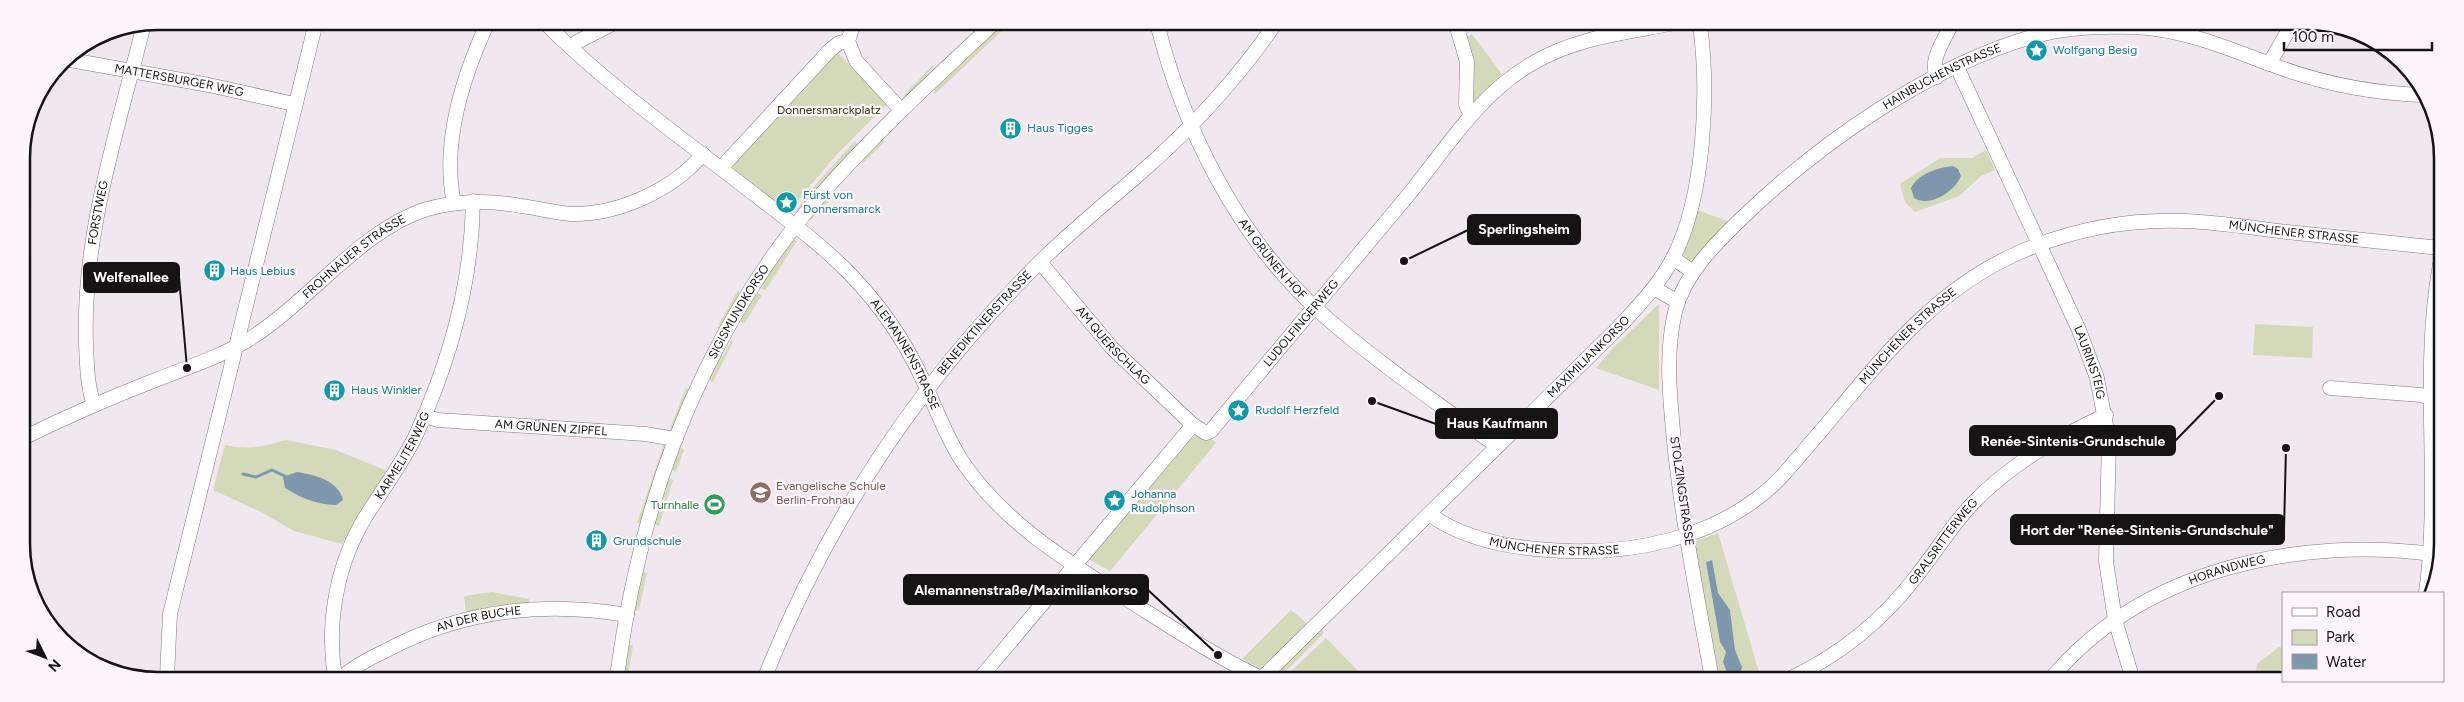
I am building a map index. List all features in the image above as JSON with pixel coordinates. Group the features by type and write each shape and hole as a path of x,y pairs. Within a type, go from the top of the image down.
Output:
{"street":[{"path":"167,672 170,614 294,104 314,30"},
{"path":"454,203 451,185 455,122 469,67 485,30"},
{"name":"ALEMANNENSTRASSE","path":"552,30 622,92 796,226 835,259 871,299 908,353 927,389 952,445 963,463 992,498 1024,529 1074,566 1167,625 1251,672"},
{"path":"571,48 577,42 600,30"},
{"path":"852,30 848,40 856,61 901,110"},
{"name":"SIGISMUNDKORSO","path":"618,672 627,615 648,522 676,439 697,390 726,332 759,278 796,226 854,158 901,110 987,30"},
{"name":"AM GRÜNEN HOF","path":"1159,30 1176,90 1190,126 1220,185 1263,249 1315,307 1394,373 1497,446"},
{"name":"BENEDIKTINERSTRASSE","path":"767,672 807,582 844,513 883,449 927,389 979,327 1040,262 1190,126 1239,73 1271,30"},
{"path":"1458,30 1467,62 1466,105 1471,116"},
{"name":"LUDOLFINGERWEG","path":"1193,424 1202,432 1211,431 1471,116 1508,80 1546,56 1591,39 1638,30"},
{"name":"MAXIMILIANKORSO","path":"1268,672 1619,327 1654,288 1672,258 1684,231 1690,205 1700,149 1704,105 1700,30"},
{"path":"1937,77 1934,70 1934,62 1949,30"},
{"name":"HAINBUCHENSTRASSE","path":"1691,277 1731,228 1812,158 1878,112 1957,67 2034,36 2056,30"},
{"name":"HAINBUCHENSTRASSE","path":"2164,30 2212,42 2306,76 2370,90 2417,95"},
{"path":"2269,64 2289,30"},
{"name":"FORSTWEG","path":"94,404 88,376 85,318 89,262 97,212 142,31"},
{"path":"721,168 830,50 839,43 848,40"},
{"name":"MATTERSBURGER WEG","path":"75,61 294,104"},
{"name":"LAURINSTEIG","path":"1957,67 2040,245 2088,352 2097,378 2106,415 2110,467 2105,532 2106,561 2115,620 2131,672"},
{"name":"FROHNAUER STRASSE","path":"30,435 94,404 207,361 235,347 279,317 384,230 426,210 454,203 473,201 499,202 571,214 608,210 656,191 689,170 703,154"},
{"name":"KARMELITERWEG","path":"335,672 332,644 333,617 342,570 348,552 366,517 395,473 424,416 452,341 467,280 473,201"},
{"name":"MÜNCHENER STRASSE","path":"1429,514 1440,522 1491,540 1553,551 1589,552 1623,549 1686,535 1708,528 1735,513 1771,487 1915,322 1952,291 1984,270 2040,245 2092,229 2145,221 2184,221 2434,247"},
{"path":"1672,258 1691,277"},
{"name":"AM QUERSCHLAG","path":"1040,262 1112,348 1193,424"},
{"name":"STOLZINGSTRASSE","path":"1691,277 1678,302 1671,341 1671,405 1679,493 1711,672"},
{"path":"1654,288 1678,302"},
{"path":"2434,303 2431,322 2434,401 2434,491"},
{"path":"2330,388 2421,395 2434,401"},
{"name":"GRALSRITTERWEG","path":"1802,672 1834,654 1884,614 1914,579 1959,520 2002,477 2052,441 2106,415"},
{"name":"AM GRÜNEN ZIPFEL","path":"424,416 438,420 645,434 676,439"},
{"path":"985,672 1193,424"},
{"name":"HORANDWEG","path":"2056,672 2070,655 2115,620 2176,587 2247,563 2302,553 2349,550 2433,554"},
{"name":"AN DER BUCHE","path":"349,672 364,662 426,631 483,614 557,608 627,615"}],"green space":[{"path":"994,30 1003,30 935,94 932,88"},
{"path":"1472,34 1502,74 1476,100 1472,99 1472,76 1467,37"},
{"name":"Donnersmarckplatz","path":"837,52 888,103 838,153 788,212 733,170 732,165"},
{"path":"933,65 934,67 927,74 928,78 907,98 904,95"},
{"path":"880,137 885,141 863,163 860,159"},
{"path":"855,141 858,145 799,213 796,211 817,183"},
{"path":"1986,150 1995,170 1981,176 1959,196 1915,212 1905,202 1900,184 1940,158 1972,158"},
{"path":"829,193 834,196 811,220 809,218"},
{"path":"1697,210 1730,222 1693,260 1688,260 1683,253"},
{"path":"794,239 797,241 765,291 760,287"},
{"path":"738,290 741,297 722,330 717,328"},
{"path":"756,292 762,295 744,324 739,321"},
{"path":"1659,304 1659,390 1596,368 1613,348"},
{"path":"2255,324 2313,327 2312,358 2253,355"},
{"path":"731,341 733,342 713,382 708,379 720,355 723,356"},
{"path":"686,388 691,391 675,429 670,428"},
{"path":"1196,436 1210,438 1216,443 1110,571 1088,559 1189,439"},
{"path":"286,440 336,450 387,471 342,544 294,531 261,512 213,490 225,445 234,447 263,446","holes":["297,472 315,476 326,481 341,492"]},
{"path":"664,444 668,446 657,479 653,478 651,487 654,488 643,524 637,523"},
{"path":"679,446 684,450 676,472 671,469"},
{"path":"667,478 673,480 659,526 653,524 659,505 662,506 665,498 661,497 663,492 666,493"},
{"path":"1718,533 1759,672 1741,672 1742,667 1735,650 1730,610 1718,594 1711,560 1706,562 1720,642 1726,652 1725,660 1728,672 1719,672 1694,542"},
{"path":"642,571 647,573 639,609 633,611"},
{"path":"492,592 529,599 529,602 466,612 464,596"},
{"path":"1291,610 1310,626 1262,670 1242,659"},
{"path":"1321,629 1324,633 1285,672 1278,672"},
{"path":"1326,638 1359,672 1290,672"},
{"path":"627,645 633,645 629,672 623,672"},
{"path":"2279,647 2282,648 2282,668 2278,672 2256,672 2257,664"}],"water":[{"path":"1953,166 1958,169 1961,176 1948,192 1927,201 1920,201 1914,198 1911,188 1914,183 1924,175 1935,170"},
{"path":"297,472 318,477 331,483 340,493 343,500 336,505 316,502 285,488 283,477"},
{"path":"1712,560 1718,593 1730,610 1735,650 1742,667 1741,672 1727,672 1723,662 1726,652 1720,642 1706,562"}],"waterway":[{"path":"243,474 256,477 272,470 289,478"}],"place":[{"name":"Wolfgang Besig","path":"2037,50"},
{"name":"Haus Tigges","path":"1011,128"},
{"name":"Fürst von Donnersmarck","path":"787,202"},
{"name":"Sperlingsheim","path":"1404,261"},
{"name":"Haus Lebius","path":"214,271"},
{"name":"Welfenallee","path":"187,368"},
{"name":"Haus Winkler","path":"335,390"},
{"name":"Renée-Sintenis-Grundschule","path":"2219,396"},
{"name":"Haus Kaufmann","path":"1372,401"},
{"name":"Rudolf Herzfeld","path":"1239,410"},
{"name":"Hort der \"Renée-Sintenis-Grundschule\"","path":"2286,448"},
{"name":"Evangelische Schule Berlin-Frohnau","path":"760,493"},
{"name":"Johanna Rudolphson","path":"1115,501"},
{"name":"Turnhalle","path":"715,505"},
{"name":"Grundschule","path":"597,541"},
{"name":"Alemannenstraße/Maximiliankorso","path":"1218,655"}]}
